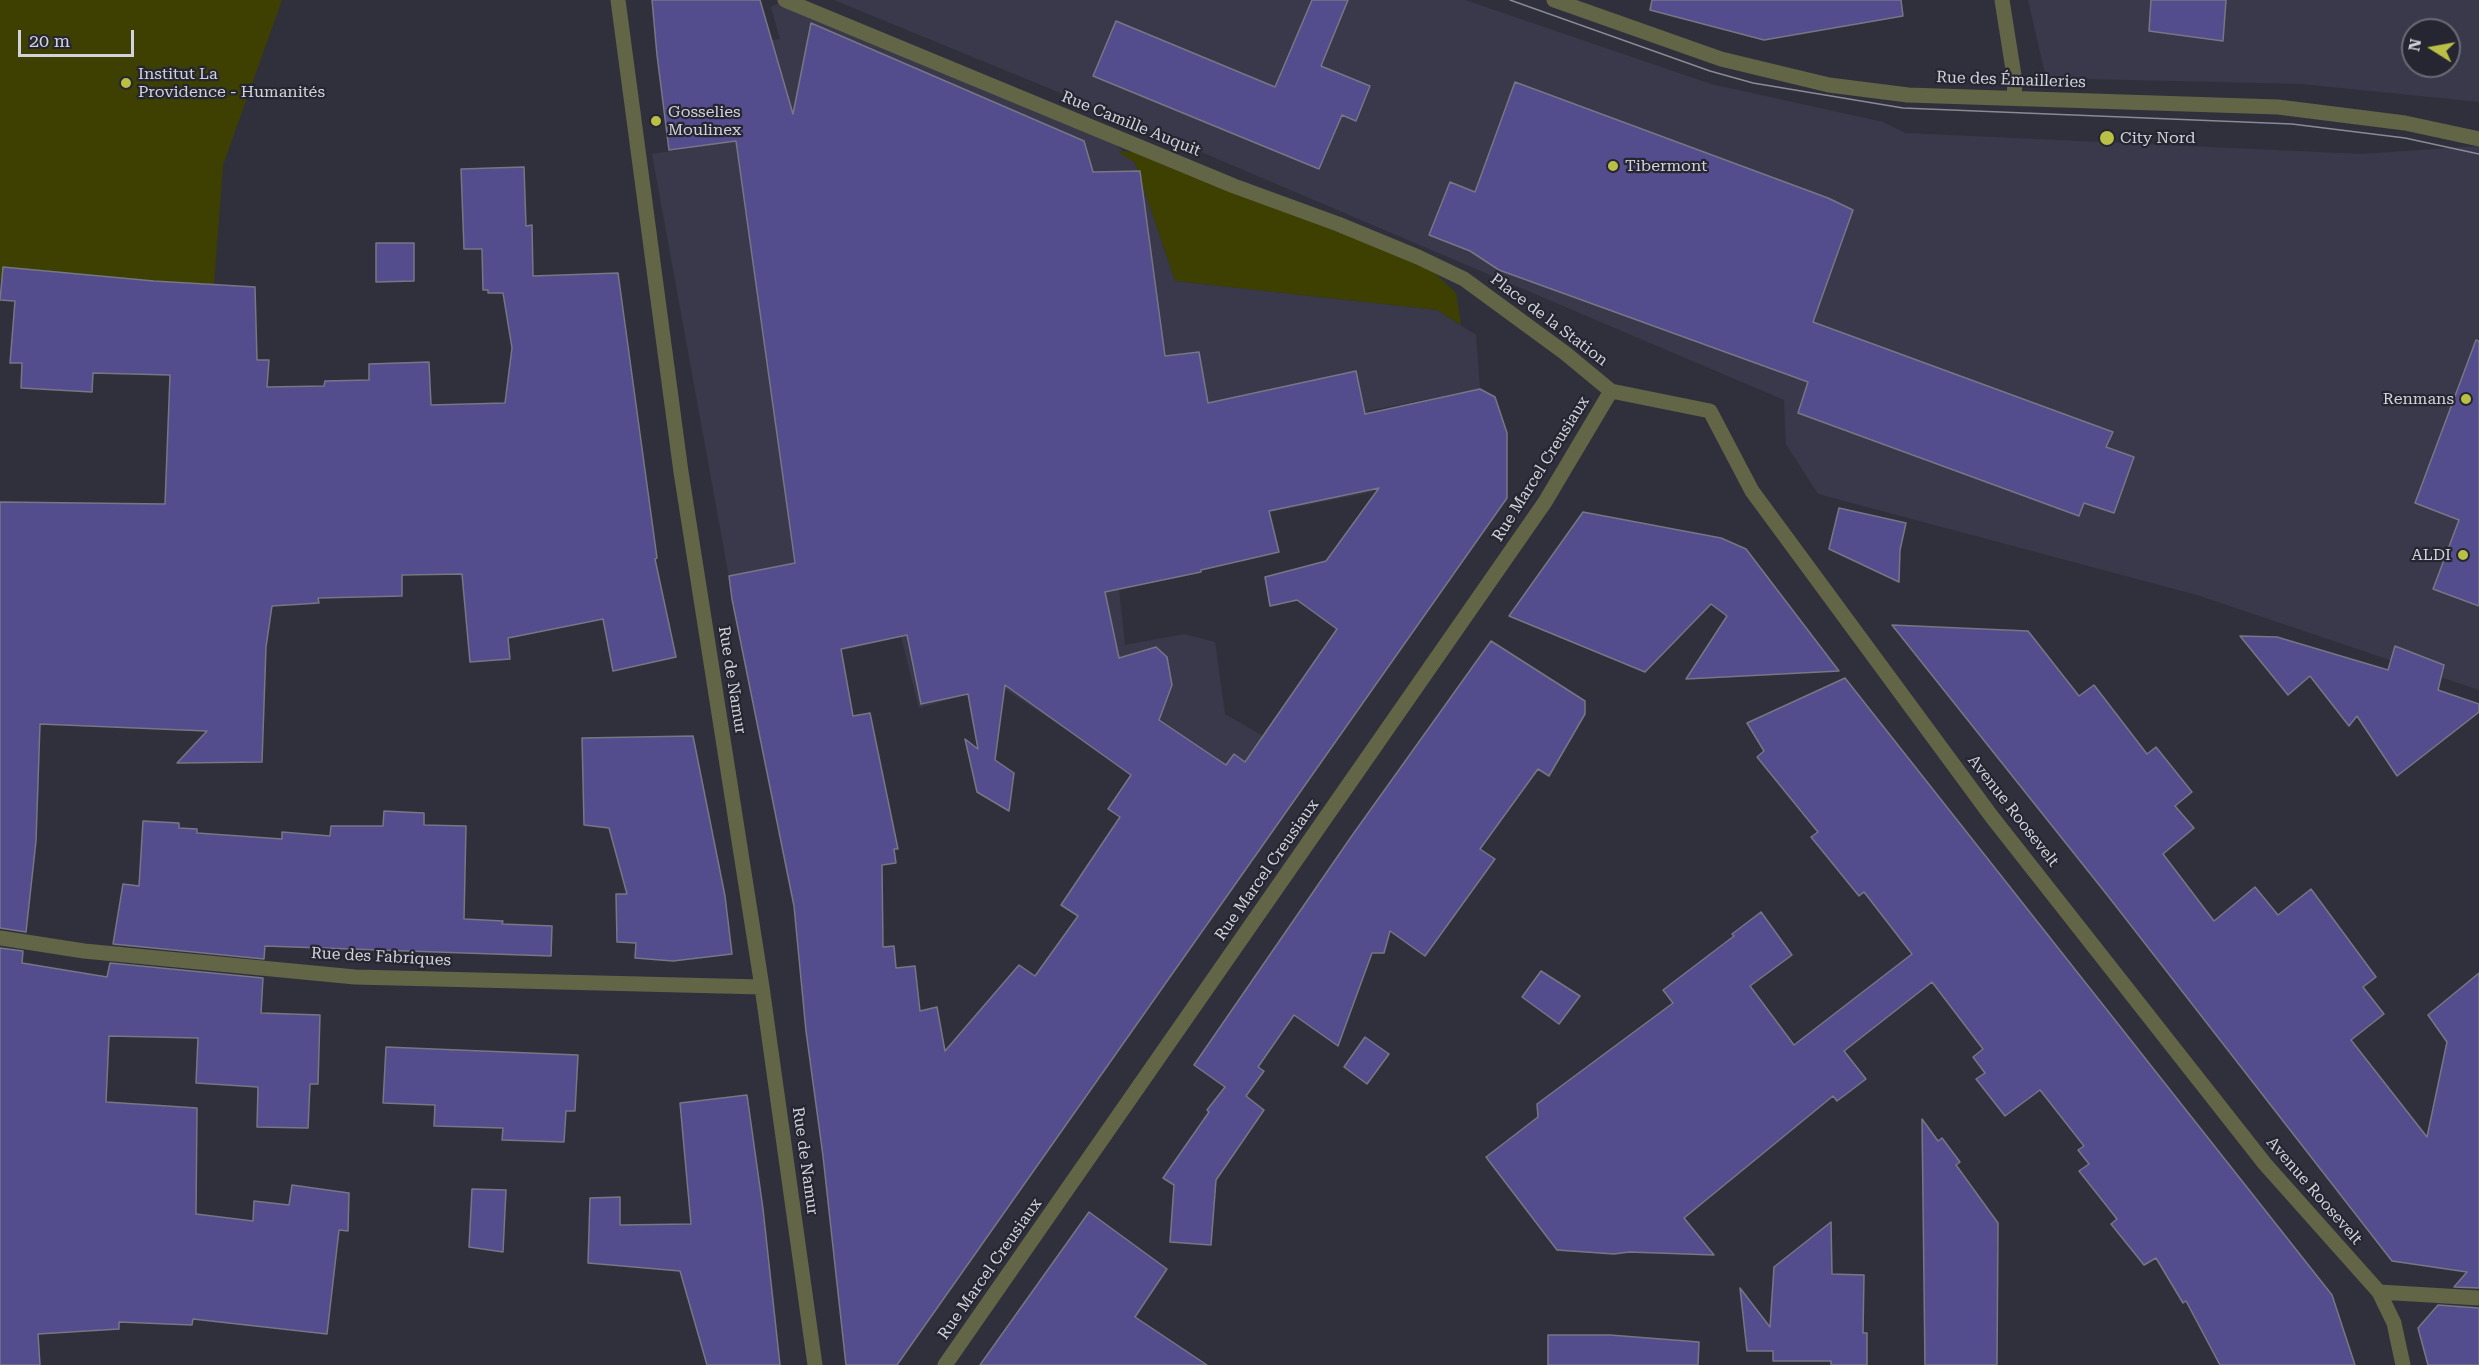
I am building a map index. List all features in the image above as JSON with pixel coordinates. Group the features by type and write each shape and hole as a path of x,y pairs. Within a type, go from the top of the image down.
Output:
{"street":[{"name":"Rue de Namur","path":"618,0 681,472 762,987 815,1365"},
{"name":"Rue Camille Auquit","path":"785,0 1234,186 1358,232 1464,279"},
{"name":"Rue des Émailleries","path":"1554,0 1721,58 1828,85 1908,95 2278,107 2405,123 2479,139"},
{"path":"2002,0 2015,82 2014,98"},
{"name":"Place de la Station","path":"1464,279 1565,353 1611,391"},
{"name":"Avenue Roosevelt","path":"1611,391 1710,411 1752,491 1992,817 2265,1164 2379,1292"},
{"name":"Rue Marcel Creusiaux","path":"945,1365 1545,502 1611,391"},
{"name":"Rue des Fabriques","path":"0,938 84,951 355,977 762,987"},
{"path":"2403,1365 2394,1323 2379,1292 2479,1298"}],"shaded area":[{"name":"Institut La Providence - Humanités","path":"0,0 282,0 223,165 213,298 0,280"},
{"path":"786,0 1100,130 1135,163 1175,281 1437,310 1476,335 1480,389 1367,411 1387,486 1372,492 1226,521 1230,563 1119,589 1125,645 1184,634 1215,642 1225,714 1263,736 1314,772 1255,858 1210,825 999,685 919,708 901,637 805,659 784,565 729,577 652,154 734,141 741,45 780,39 771,7"},
{"path":"834,0 1465,0 1711,84 1883,122 1905,133 2362,154 2479,146 2479,690 2197,595 1818,494 1786,444 1784,400 1119,117"},
{"name":"City Nord","path":"2028,0 2479,0 2479,102 2302,84 2046,78"},
{"path":"1117,151 1156,153 1418,257 1456,293 1461,325 1437,310 1175,281 1135,163"}],"building":[{"path":"652,0 760,0 793,114 811,23 1084,141 1093,172 1140,171 1165,356 1199,352 1208,403 1356,371 1365,414 1480,389 1495,397 1507,433 1507,498 897,1365 846,1365 823,1156 806,1031 794,906 732,599 729,576 795,563 736,141 669,150","holes":["1379,488 1326,561 1265,577 1270,606 1297,600 1337,629 1245,762 1234,754 1226,765 1159,720 1172,685 1167,657 1156,647 1119,658 1105,592 1201,572 1201,570 1279,552 1269,511","907,635 921,704 968,694 978,749 965,739 977,792 1009,811 1014,773 995,760 1005,685 1131,775 1108,809 1120,817 1061,905 1078,916 1035,976 1019,965 945,1051 937,1007 920,1011 915,966 896,968 894,946 883,947 882,865 896,863 894,849 898,849 870,713 853,716 841,649"]},
{"path":"1312,0 1348,0 1321,66 1370,86 1356,121 1342,115 1319,169 1093,76 1116,21 1275,87"},
{"path":"1652,0 1901,0 1903,16 1764,40 1650,10"},
{"path":"2151,0 2226,0 2223,41 2149,31"},
{"path":"1515,82 1828,198 1853,210 1813,322 2113,432 2106,447 2134,457 2114,513 2084,503 2079,516 1798,413 1808,382 1499,270 1470,251 1429,235 1450,182 1475,192"},
{"path":"524,167 526,226 532,225 533,276 618,273 657,558 655,559 676,657 613,671 603,619 508,638 510,659 470,662 462,574 402,575 402,596 318,598 319,603 272,606 266,647 262,762 177,763 207,731 40,724 36,841 26,932 0,928 0,502 165,504 170,375 93,373 92,392 21,388 22,363 10,363 15,301 0,300 3,267 154,281 255,287 257,360 269,360 267,387 324,386 325,381 369,380 369,364 429,362 431,405 505,403 512,348 503,293 488,293 488,290 483,290 482,249 464,249 461,169"},
{"path":"376,243 414,243 414,281 376,282"},
{"name":"Renmans","path":"2476,340 2479,341 2479,606 2433,589 2459,520 2415,503"},
{"path":"1839,508 1906,523 1900,550 1899,582 1829,549"},
{"path":"1583,512 1721,538 1746,549 1839,671 1686,679 1727,616 1711,604 1645,672 1509,616"},
{"path":"1892,625 2028,631 2079,696 2094,685 2147,754 2156,747 2192,792 2175,806 2194,828 2163,854 2214,921 2255,887 2278,915 2311,889 2376,977 2363,987 2384,1014 2351,1040 2427,1137 2447,1042 2428,1015 2479,973 2479,1288 2454,1287 2467,1272 2392,1261 2108,896"},
{"path":"2240,636 2277,637 2388,670 2395,646 2444,665 2438,690 2479,704 2479,712 2397,776 2357,716 2349,726 2310,676 2288,695"},
{"path":"1491,641 1585,701 1585,714 1549,776 1538,769 1480,849 1495,859 1425,956 1390,931 1384,953 1372,953 1338,1046 1294,1015 1258,1067 1264,1071 1246,1096 1264,1110 1216,1180 1211,1245 1170,1242 1174,1185 1163,1178 1209,1112 1207,1110 1225,1087 1194,1065 1351,837"},
{"path":"1845,678 2332,1295 2355,1365 2220,1365 2186,1301 2183,1303 2156,1258 2144,1265 2111,1224 2117,1219 2079,1171 2089,1164 2078,1150 2084,1146 2040,1090 2005,1116 1976,1079 1985,1073 1973,1057 1983,1049 1932,982 1844,1051 1866,1079 1837,1101 1833,1096 1684,1218 1714,1255 1629,1252 1614,1254 1557,1250 1486,1157 1538,1117 1537,1104 1673,1003 1663,990 1734,936 1732,934 1761,912 1792,955 1750,986 1794,1045 1912,954 1864,892 1859,896 1811,837 1818,832 1757,757 1764,751 1747,723"},
{"path":"693,736 725,896 732,954 673,961 635,958 636,943 617,942 616,894 627,894 609,828 584,825 582,738"},
{"path":"384,811 424,813 424,825 466,826 464,919 503,921 502,924 552,926 551,956 265,946 264,959 113,944 123,884 139,886 143,821 179,823 179,828 197,829 197,833 282,839 282,832 330,836 331,826 383,826"},
{"path":"0,948 23,951 22,963 107,977 110,963 263,978 261,1013 320,1015 318,1084 310,1084 308,1128 257,1127 258,1087 196,1083 198,1038 109,1036 106,1102 197,1108 196,1214 253,1221 254,1201 289,1205 292,1185 349,1193 348,1231 339,1230 327,1334 193,1319 192,1325 119,1322 119,1329 38,1334 40,1365 0,1365"},
{"path":"1541,971 1580,996 1559,1024 1522,997"},
{"path":"1365,1037 1389,1054 1367,1084 1344,1067"},
{"path":"386,1047 578,1055 575,1111 566,1111 564,1142 502,1140 503,1128 434,1126 435,1105 383,1103"},
{"path":"747,1095 763,1209 780,1365 707,1365 680,1271 588,1263 590,1198 620,1197 620,1225 691,1224 680,1103"},
{"path":"1922,1119 1938,1141 1942,1138 1960,1162 1956,1165 1998,1223 1997,1365 1925,1365"},
{"path":"472,1189 506,1190 503,1252 469,1247"},
{"path":"1089,1212 1167,1269 1135,1317 1207,1365 980,1365"},
{"path":"1831,1222 1832,1274 1864,1275 1863,1333 1867,1333 1867,1365 1831,1365 1831,1361 1773,1361 1773,1351 1747,1351 1740,1288 1770,1327 1774,1267"},
{"path":"2438,1305 2479,1308 2479,1365 2428,1365 2418,1328"},
{"path":"1548,1335 1610,1335 1699,1342 1698,1365 1548,1365"}],"tram line":[{"path":"1510,0 1710,71 1753,83 1903,108 2292,124 2405,138 2479,154"}],"place":[{"name":"Institut La Providence - Humanités","path":"126,83"},
{"name":"Gosselies Moulinex","path":"656,121"},
{"name":"City Nord","path":"2107,138"},
{"name":"Tibermont","path":"1613,166"},
{"name":"Renmans","path":"2466,399"},
{"name":"ALDI","path":"2463,555"}]}
